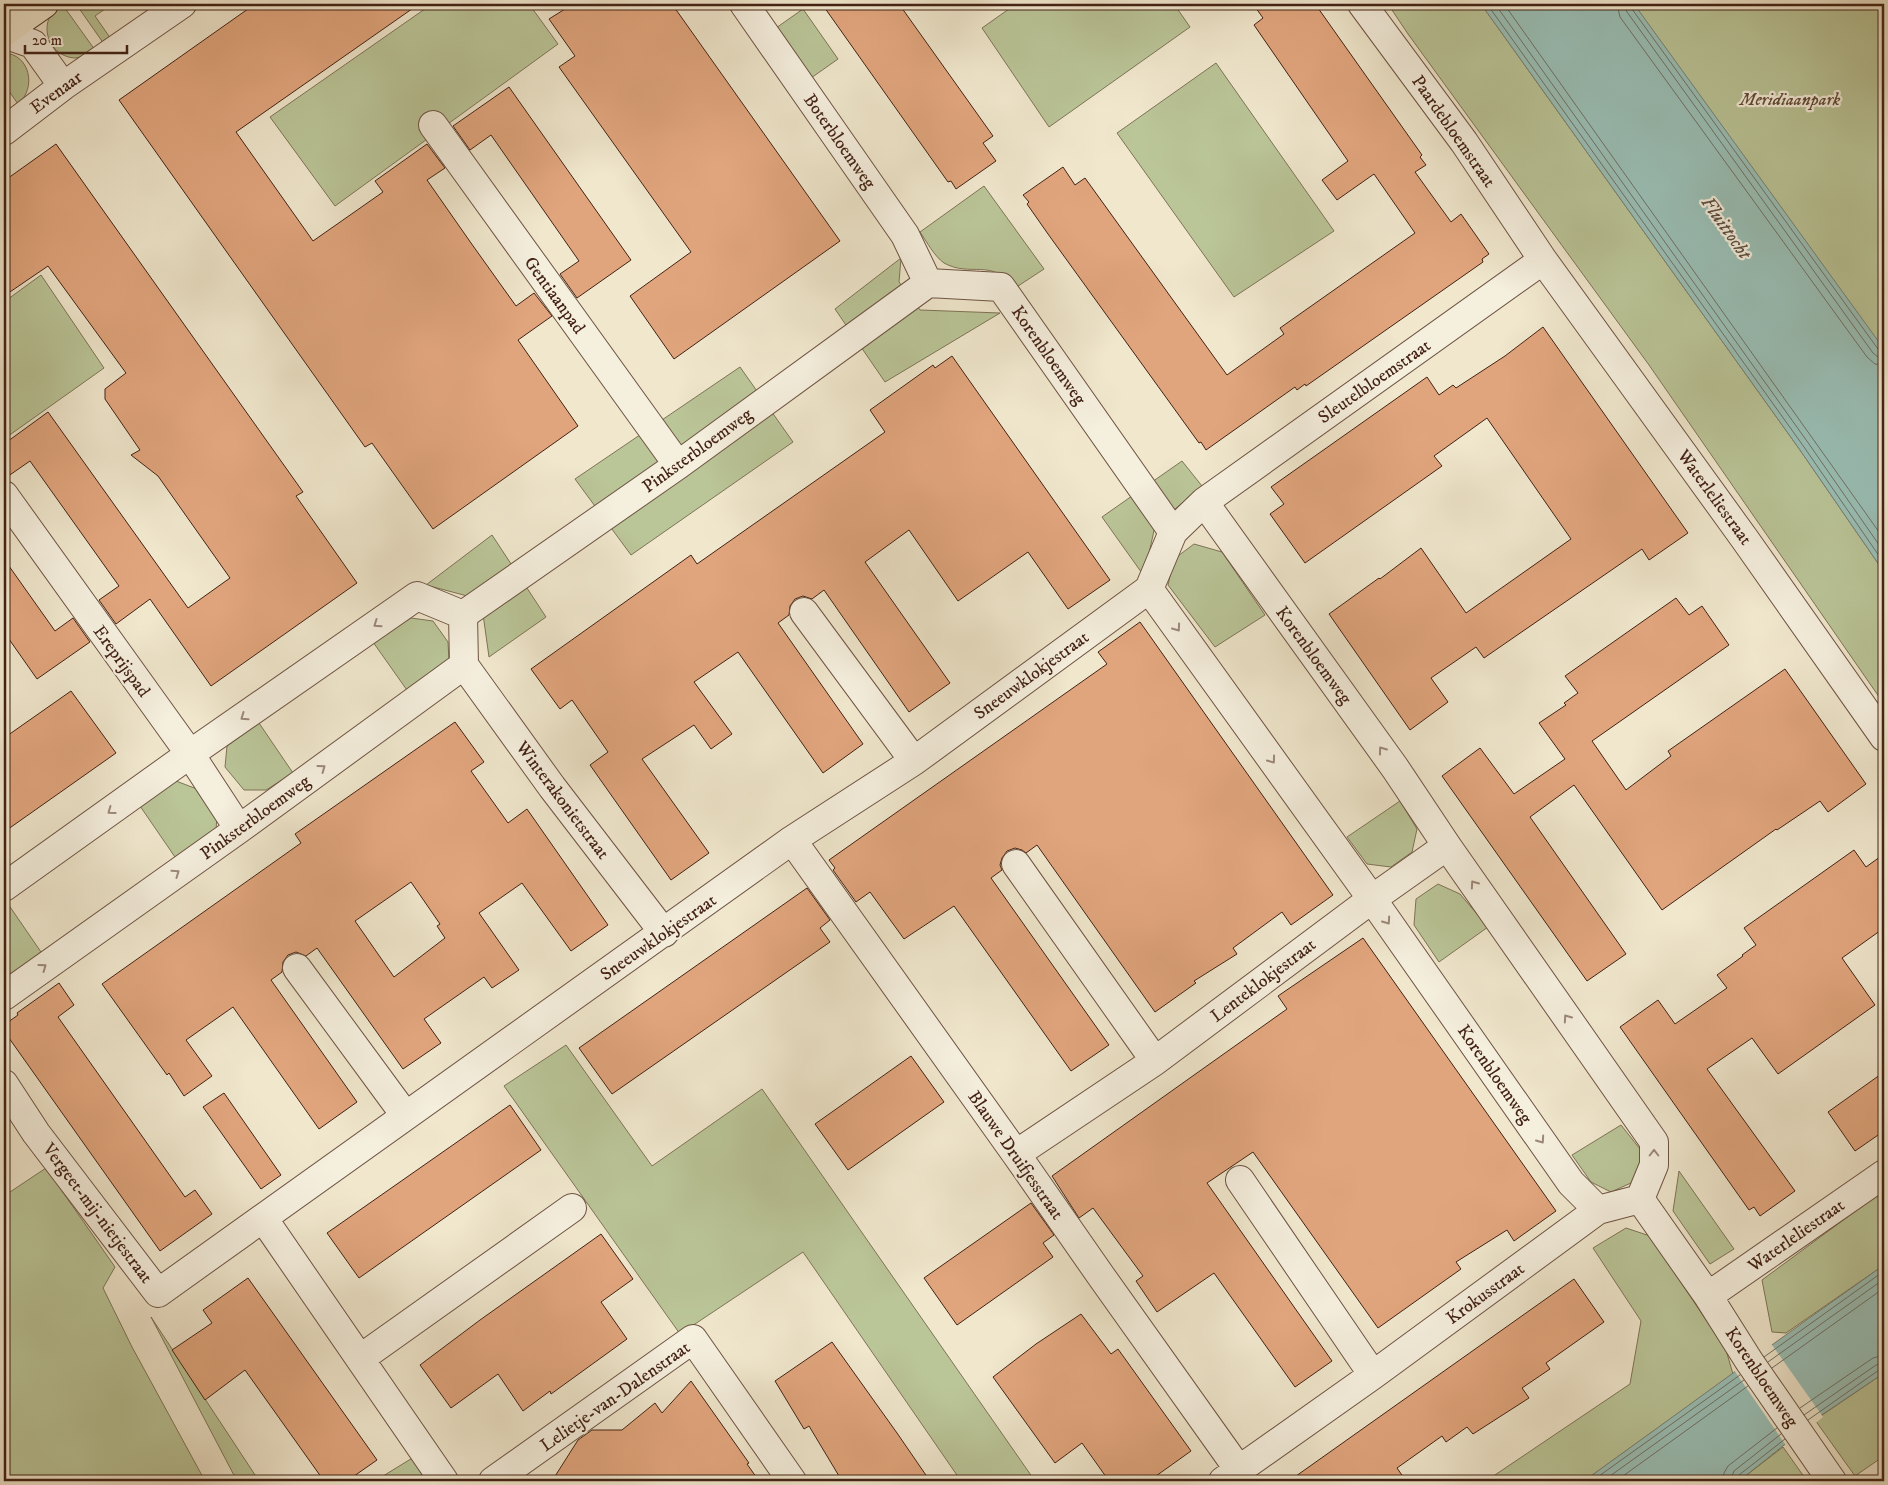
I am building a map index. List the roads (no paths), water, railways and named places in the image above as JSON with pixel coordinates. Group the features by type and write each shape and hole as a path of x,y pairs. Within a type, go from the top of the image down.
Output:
{"main road":[{"path":"4,33 37,6"}],"street":[{"name":"Evenaar","path":"4,131 63,86 182,4"},
{"name":"Paardebloemstraat","path":"1362,4 1464,142 1543,260"},
{"name":"Boterbloemweg","path":"746,5 905,235 928,283"},
{"path":"33,44 37,6"},
{"path":"4,33 33,44 63,86"},
{"name":"Gentiaanpad","path":"433,125 678,464"},
{"name":"Sleutelbloemstraat","path":"1204,502 1543,260"},
{"name":"Waterleliestraat","path":"1543,260 1884,736"},
{"name":"Pinksterbloemweg","path":"463,615 678,464 928,283"},
{"name":"Korenbloemweg","path":"928,283 1001,287 1173,532"},
{"name":"Ereprijspad","path":"4,495 190,754 239,829"},
{"path":"1149,589 1173,532 1204,502"},
{"name":"Korenbloemweg","path":"1204,502 1395,768 1447,846 1654,1142 1654,1164 1640,1199 1708,1296 1749,1361 1832,1481"},
{"name":"Korenbloemweg","path":"1149,589 1372,899 1571,1183 1598,1210"},
{"name":"Sneeuwklokjestraat","path":"263,1218 792,840 914,761 1149,589"},
{"path":"4,887 190,754 417,596 463,615 464,665"},
{"path":"804,612 914,761"},
{"name":"Pinksterbloemweg","path":"4,996 239,829 464,665"},
{"name":"Winterakonietstraat","path":"464,665 552,787 664,933"},
{"name":"Blauwe Druifjesstraat","path":"792,840 1101,1276 1231,1476"},
{"path":"1372,899 1447,846"},
{"path":"1016,864 1155,1061"},
{"name":"Lenteklokjestraat","path":"1016,1154 1155,1061 1372,899"},
{"path":"297,968 405,1116"},
{"name":"Vergeet-mij-nietjestraat","path":"4,1084 36,1133 158,1293 263,1218"},
{"name":"Waterleliestraat","path":"1708,1296 1884,1174"},
{"path":"1240,1180 1373,1375"},
{"path":"1598,1210 1640,1199"},
{"path":"361,1358 572,1208"},
{"name":"Krokusstraat","path":"1231,1476 1373,1375 1598,1210"},
{"path":"263,1218 444,1481"},
{"name":"Lelietje-van-Dalenstraat","path":"493,1481 693,1339 792,1481"}],"water":[{"name":"Fluittocht","path":"1481,4 1634,4 1884,349 1884,572 1800,450"},
{"path":"1884,1265 1884,1373 1823,1414 1739,1481 1584,1481 1771,1346"}],"park label":[{"name":"Meridiaanpark","path":"1790,99"}]}
